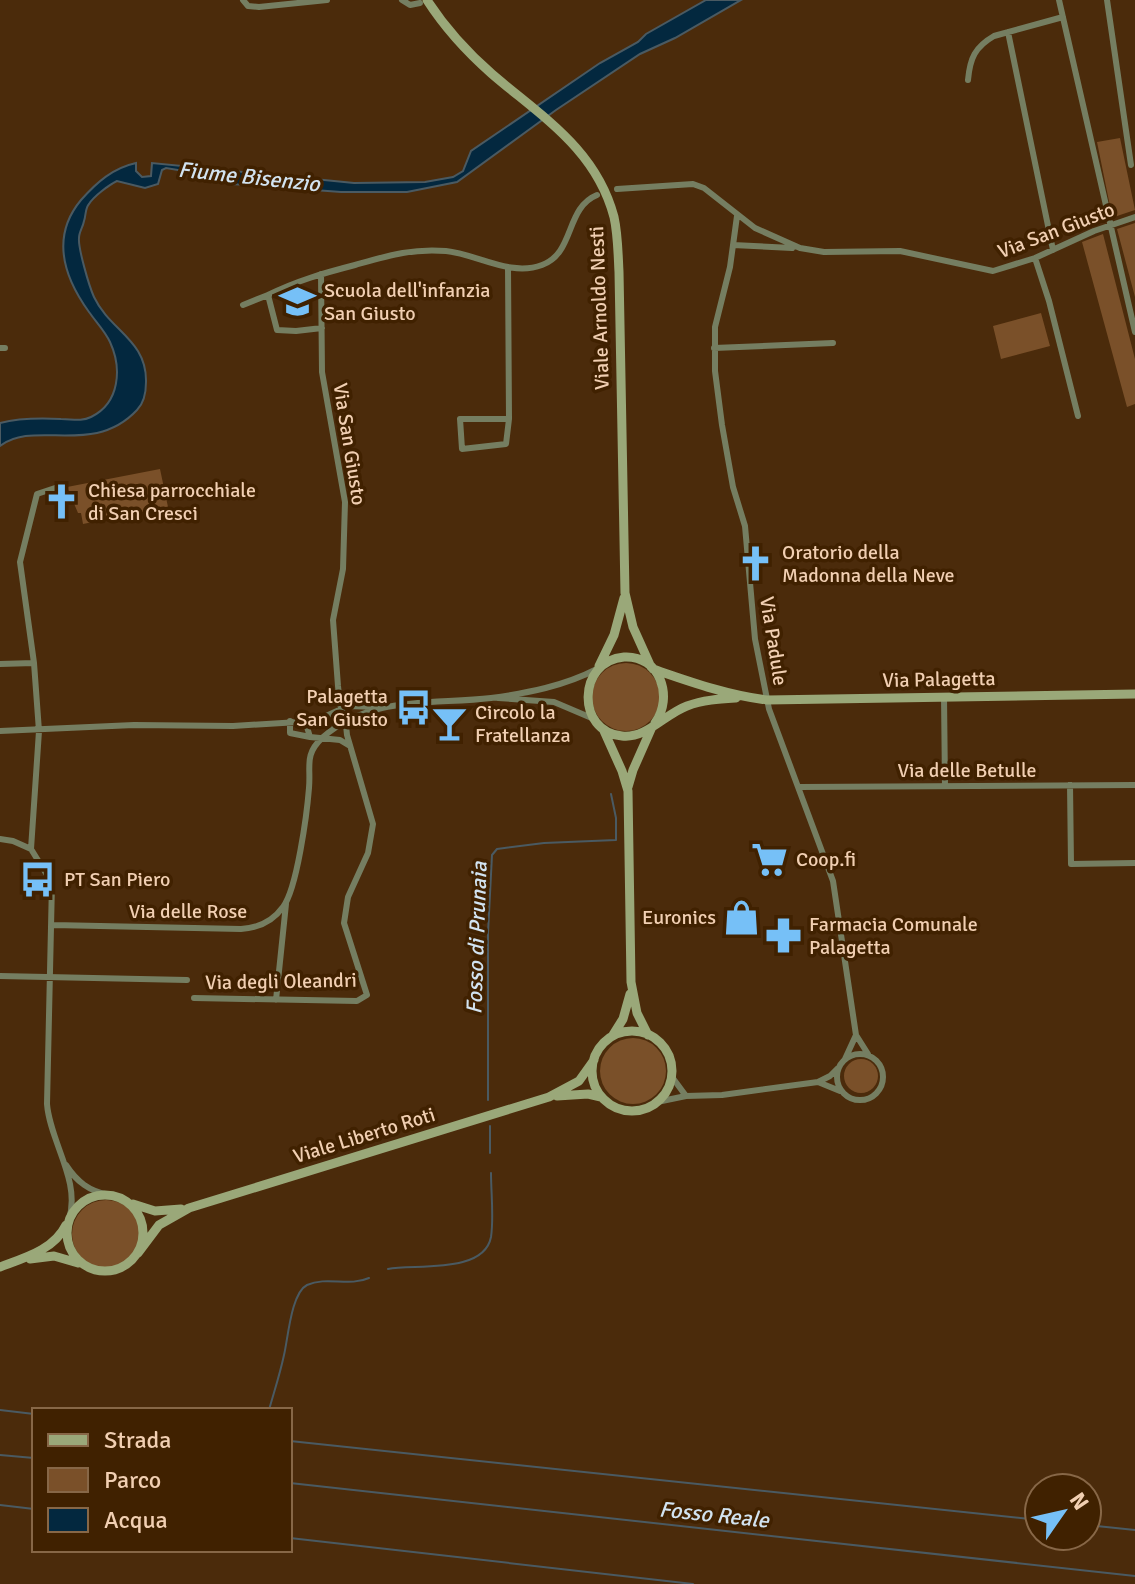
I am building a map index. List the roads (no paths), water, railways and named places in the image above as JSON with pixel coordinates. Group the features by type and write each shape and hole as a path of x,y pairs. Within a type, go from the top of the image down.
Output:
{"street":[{"path":"243,0 248,6 259,7 327,0"},
{"path":"402,0 414,6 424,2"},
{"path":"1059,0 1135,332"},
{"path":"1107,0 1131,141 1131,165"},
{"name":"Viale Arnoldo Nesti","path":"424,2 483,66 575,144 597,175 611,208 617,232 619,272 625,593 633,627 652,668"},
{"path":"968,80 970,60 977,48 994,36 1063,17"},
{"path":"1008,32 1053,250"},
{"name":"Via San Giusto","path":"617,189 693,184 704,188 737,216 778,240 800,248"},
{"path":"243,305 297,281 408,250 465,254 495,265 533,267 548,262 565,243 580,206 597,195"},
{"name":"Via Padule","path":"737,216 725,292 715,327 714,348 722,425 733,487 745,526 755,639 767,700 833,881 856,1035"},
{"name":"Via San Giusto","path":"733,245 824,252 900,251 993,271 1008,269 1109,225 1135,217"},
{"path":"1035,258 1078,416"},
{"path":"508,267 509,419 506,444 462,449 460,419 509,419"},
{"name":"Via San Giusto","path":"321,274 322,372 345,502 343,569 333,620 342,708 373,830 366,860 348,897 344,923 367,995"},
{"path":"268,295 277,330 322,328"},
{"path":"714,348 833,343"},
{"path":"31,849 39,731 34,663 20,562 37,494 64,485"},
{"name":"Viale Arnoldo Nesti","path":"597,669 614,635 625,593"},
{"name":"Via Palagetta","path":"342,708 491,698 566,683 609,661 628,657 652,668 743,697 767,700 1135,694"},
{"path":"0,664 34,663"},
{"path":"652,668 662,681 665,695 663,710 633,770 628,791 631,982 637,1013 648,1035 667,1052 672,1077 686,1096"},
{"path":"594,719 588,706 587,693 597,669"},
{"path":"944,696 945,786"},
{"name":"Via Palagetta","path":"491,698 554,702 594,719 614,735 628,737 641,733 689,705 743,697"},
{"name":"Via Palagetta","path":"346,720 381,707"},
{"path":"0,731 134,725 233,726 312,721 342,708"},
{"path":"276,1000 286,904 304,828 309,757 322,738 346,720"},
{"path":"290,721 290,733 340,740 350,746"},
{"path":"310,737 307,727 312,721"},
{"path":"602,728 628,791"},
{"path":"1070,785 1071,864 1135,863"},
{"name":"Via delle Betulle","path":"800,787 1135,785"},
{"path":"0,839 31,849 52,883 47,1104 50,1124 73,1195 68,1243 79,1261 88,1267"},
{"name":"Via delle Rose","path":"53,925 252,928 272,918 286,904"},
{"path":"0,976 187,980"},
{"path":"631,982 623,1019 594,1060 594,1081 613,1106 629,1111 646,1109 657,1102 666,1093 672,1077"},
{"name":"Via degli Oleandri","path":"194,998 357,1001 367,995"},
{"path":"609,1039 627,1032 648,1035"},
{"path":"818,1082 853,1099 867,1099 878,1092 883,1072 863,1049 856,1035"},
{"path":"842,1092 837,1079 856,1035"},
{"path":"657,1102 818,1082 857,1054 870,1056"},
{"name":"Viale Liberto Roti","path":"0,1267 53,1243 84,1201 94,1196 114,1196 155,1211 189,1208 549,1097 579,1081 594,1060"},
{"name":"Viale Liberto Roti","path":"549,1097 590,1094 604,1098"},
{"path":"58,1151 80,1183 133,1207 143,1227 138,1253"},
{"name":"Viale Liberto Roti","path":"15,1261 54,1256 110,1271 124,1267 159,1225 189,1208"}],"water":[{"name":"Fiume Bisenzio","path":"706,0 741,0 640,54 457,182 407,192 341,192 232,184 202,174 166,168 162,170 158,184 145,188 117,181 110,185 88,206 79,243 94,297 141,356 146,382 143,401 120,424 102,432 30,436 0,446 0,423 30,419 87,419 101,411 113,394 117,373 114,352 106,334 73,284 67,270 63,242 72,214 81,200 113,172 136,163 136,171 142,177 151,176 152,163 354,183 425,182 453,177 463,171 471,151 600,63"}],"waterway":[{"name":"Fosso di Prunaia","path":"488,1100 488,933 492,855 497,849 544,843 616,840 611,794"},
{"name":"Fosso di Prunaia","path":"490,1126 490,1153"},
{"name":"Fosso di Prunaia","path":"388,1269 463,1262 486,1249 492,1229 491,1173"},
{"name":"Fosso di Prunaia","path":"270,1408 294,1306 302,1290 315,1282 354,1282 369,1278"},
{"path":"0,1410 32,1414"},
{"path":"292,1441 1023,1518"},
{"name":"Fosso Reale","path":"0,1455 32,1458"},
{"name":"Fosso Reale","path":"292,1483 1135,1576"},
{"path":"0,1505 32,1509"},
{"path":"1103,1527 1135,1530"},
{"path":"292,1538 693,1584"}],"place":[{"name":"Scuola dell'infanzia San Giusto","path":"298,301"},
{"name":"Chiesa parrocchiale di San Cresci","path":"62,502"},
{"name":"Oratorio della Madonna della Neve","path":"756,564"},
{"name":"Palagetta San Giusto","path":"414,708"},
{"name":"Circolo la Fratellanza","path":"449,723"},
{"name":"Coop.fi","path":"770,859"},
{"name":"PT San Piero","path":"38,879"},
{"name":"Euronics","path":"742,917"},
{"name":"Farmacia Comunale Palagetta","path":"783,936"}]}
